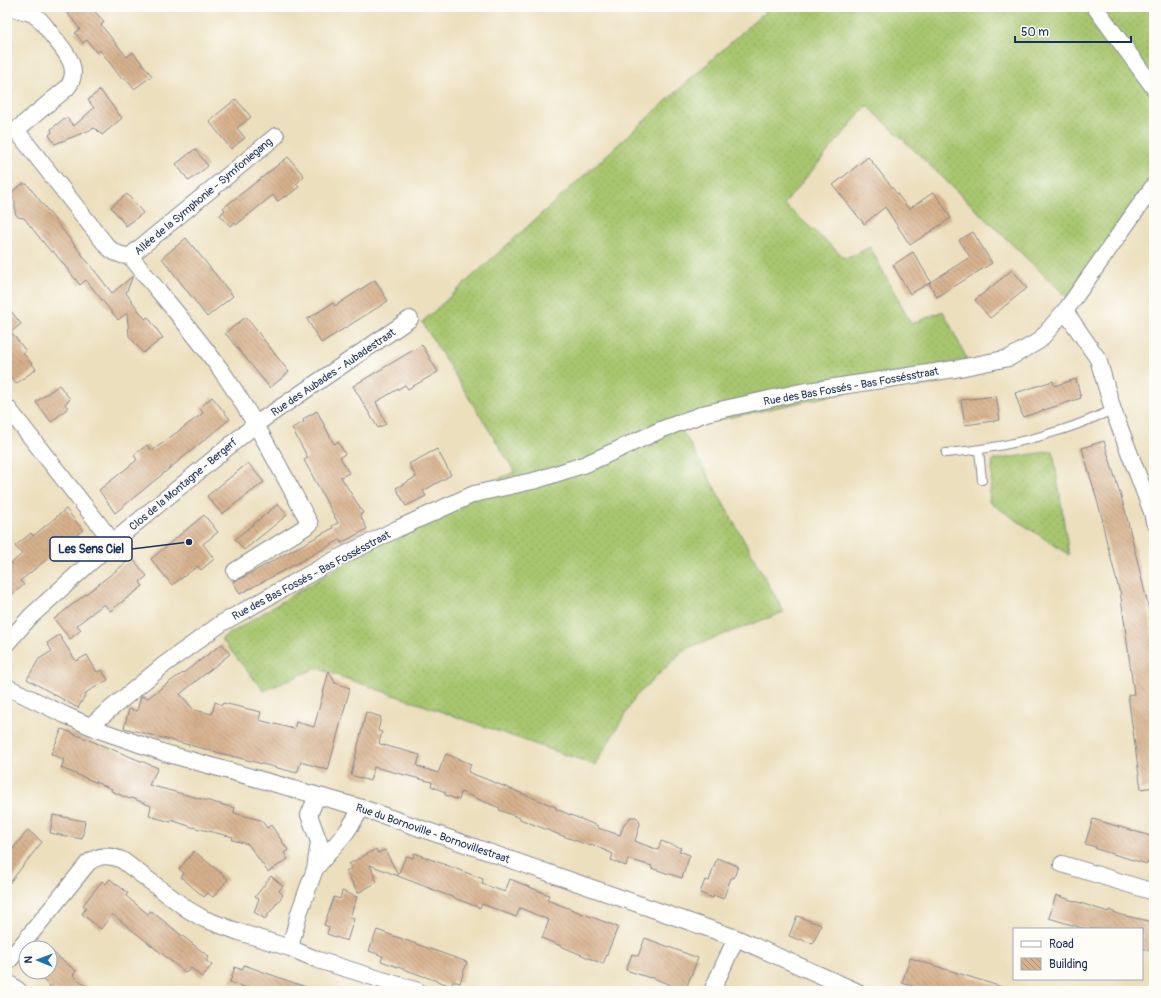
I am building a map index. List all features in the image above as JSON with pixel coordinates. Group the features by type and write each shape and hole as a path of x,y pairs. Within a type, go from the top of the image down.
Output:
{"street":[{"path":"11,7 33,14 40,19 70,57 73,71 72,80 67,88 11,128 106,245 115,253 130,256 225,376 256,424 310,524 235,571"},
{"path":"1095,7 1154,88"},
{"name":"Allée de la Symphonie - Symfoniegang","path":"130,256 276,136"},
{"name":"Rue des Bas Fossés - Bas Fossésstraat","path":"90,726 165,664 222,623 336,559 474,494 537,480 586,464 663,429 706,413 801,392 955,369 1009,358 1039,341 1065,311 1154,185"},
{"path":"1065,311 1098,359 1113,410 1152,512 1154,522"},
{"name":"Rue des Aubades - Aubadestraat","path":"256,424 410,319"},
{"path":"7,407 113,542"},
{"name":"Clos de la Montagne - Bergerf","path":"7,643 31,616 113,542 256,424"},
{"name":"Rue du Bornoville - Bornovillestraat","path":"7,687 90,726 183,760 362,808 736,938 856,991"},
{"path":"290,948 299,913 315,869 319,842 309,815 317,796"},
{"path":"315,869 347,831 362,808"},
{"path":"7,963 88,863 96,858 106,856 127,862 187,909 204,919 290,948 318,960 418,991"},
{"path":"1062,864 1154,892"},
{"path":"712,991 736,938"},
{"path":"7,982 19,991"}],"lane":[{"path":"946,453 979,450 1016,443 1060,431 1113,410"},
{"path":"979,450 982,480"}],"green space":[{"path":"770,7 1154,7 1154,176 1067,297 867,105 784,204 846,259 870,247 911,324 943,311 967,359 934,366 935,384 854,391 681,428 784,612 685,649 636,696 595,765 316,668 264,691 221,639 366,550 468,491 515,472 422,322"},
{"path":"1053,451 1069,555 989,502 993,460"}],"building":[{"path":"63,7 91,7 104,22 101,25 127,57 133,52 152,76 134,89 124,77 122,79 100,50 97,53 87,40 83,43 75,33 80,29"},
{"path":"100,90 122,118 102,135 95,128 55,144 49,135 52,132 51,129 66,117 74,126 94,108 88,100"},
{"path":"236,99 251,117 237,128 245,138 231,149 209,121"},
{"path":"195,149 208,166 189,181 176,164"},
{"path":"288,157 304,176 296,184 299,187 278,201 273,195 236,225 235,223 230,226 220,215 225,210 223,208"},
{"path":"868,157 909,209 934,192 951,218 910,245 885,207 864,224 833,185"},
{"path":"22,184 27,184 112,293 133,276 126,293 145,319 148,317 163,338 143,353 129,336 127,313 118,320 86,280 80,285 24,218 18,217 15,213 15,201 12,197 12,192"},
{"path":"127,194 143,213 126,226 111,207"},
{"path":"973,232 992,263 937,297 929,283 970,257 959,240"},
{"path":"186,238 233,296 207,317 162,258"},
{"path":"913,252 931,282 910,294 893,265"},
{"path":"1012,270 1027,288 990,318 975,300"},
{"path":"375,280 388,301 321,343 307,319 333,303 335,306"},
{"path":"7,306 21,324 11,332 26,351 23,353 36,369 16,384 7,373"},
{"path":"246,317 289,372 270,388 225,333"},
{"path":"422,345 438,372 408,389 405,385 376,402 386,424 378,428 353,386"},
{"path":"1076,379 1081,398 1023,417 1015,393 1053,381 1054,386"},
{"path":"59,385 70,399 65,404 68,408 51,422 36,402"},
{"path":"996,396 1000,420 965,425 961,400"},
{"path":"212,397 230,419 115,513 99,490 137,460 134,455 147,445 153,450 203,413 200,408"},
{"path":"317,411 334,444 338,442 345,454 340,457 349,473 341,477 363,513 360,515 367,529 341,543 340,540 240,594 233,581 240,579 333,528 332,526 338,523 304,460 308,458 292,428 304,422 303,419"},
{"path":"1104,441 1125,510 1148,605 1154,647 1154,787 1141,789 1128,695 1134,694 1120,590 1106,539 1103,521 1082,448"},
{"path":"437,449 451,475 423,491 426,496 406,506 396,488 416,477 409,464"},
{"path":"248,463 264,482 222,514 207,496"},
{"path":"278,504 287,515 244,550 235,539"},
{"path":"66,509 83,530 20,581 24,585 7,598 7,564 8,566 22,554 15,546 31,533 33,536"},
{"path":"204,515 218,532 203,544 214,559 201,570 198,566 172,585 151,559"},
{"path":"132,558 147,576 140,582 143,586 110,611 104,604 77,625 81,630 70,639 54,619"},
{"path":"59,635 76,661 87,655 97,672 102,670 108,680 87,692 78,708 27,679 39,659 52,651 47,643"},
{"path":"222,644 230,654 180,694 194,710 212,714 215,702 222,705 223,703 261,712 259,720 294,729 296,722 314,727 329,671 335,683 350,688 328,770 301,762 297,773 124,728 129,709 137,711 141,696 148,698"},
{"path":"366,712 381,717 378,731 382,732 379,743 420,755 417,766 438,773 446,754 471,764 468,772 556,807 556,809 598,826 598,828 620,835 624,824 631,817 636,817 640,824 635,841 658,850 661,841 681,848 679,851 690,855 682,878 651,868 652,866 628,859 626,866 611,860 613,854 591,844 591,846 520,819 499,810 500,808 461,792 459,800 445,795 445,792 431,786 432,782 374,767 370,781 351,775"},
{"path":"62,729 158,768 149,785 235,808 234,813 261,820 267,828 271,825 288,850 284,853 288,859 268,872 248,844 232,840 233,837 171,820 171,822 149,816 151,806 111,791 112,789 61,768 64,760 51,754"},
{"path":"53,815 85,821 82,839 50,833"},
{"path":"1093,819 1154,837 1154,864 1148,862 1147,864 1096,849 1096,847 1085,844"},
{"path":"28,830 42,842 7,886 7,856"},
{"path":"376,849 378,853 385,850 398,875 406,856 413,858 414,853 483,879 482,884 505,892 510,879 549,895 547,900 618,927 603,964 542,938 549,920 520,908 516,917 482,904 480,908 370,865 377,882 358,893 346,871 352,868 349,864"},
{"path":"194,851 228,879 213,897 208,893 204,897 181,877 184,873 179,869"},
{"path":"717,858 738,866 734,878 731,878 723,899 714,895 713,898 700,893 705,880 709,881"},
{"path":"271,876 283,886 279,891 283,895 265,919 254,912 259,899 255,897"},
{"path":"110,879 128,893 126,896 148,914 151,911 209,957 206,961 212,965 202,977 191,968 186,973 112,914 101,929 82,914 86,908 83,905 102,881 106,884"},
{"path":"342,891 357,897 350,917 354,919 347,941 327,934 329,927 324,925 334,897 340,899"},
{"path":"1056,895 1108,912 1109,910 1121,915 1154,922 1154,952 1143,948 1143,928 1082,928 1049,918"},
{"path":"797,916 821,925 813,944 789,936"},
{"path":"377,930 467,962 460,983 453,981 451,986 381,961 383,956 369,951"},
{"path":"645,938 698,958 685,991 651,977 650,978 626,970 632,954 638,956"},
{"path":"58,956 76,971 73,975 92,991 50,991 50,986 43,980 58,980"},
{"path":"910,958 1005,988 1004,991 928,991 902,983"},
{"path":"244,965 311,989 311,991 255,991 230,982 235,967 242,970"}],"place":[{"name":"Les Sens Ciel","path":"189,542"}]}
